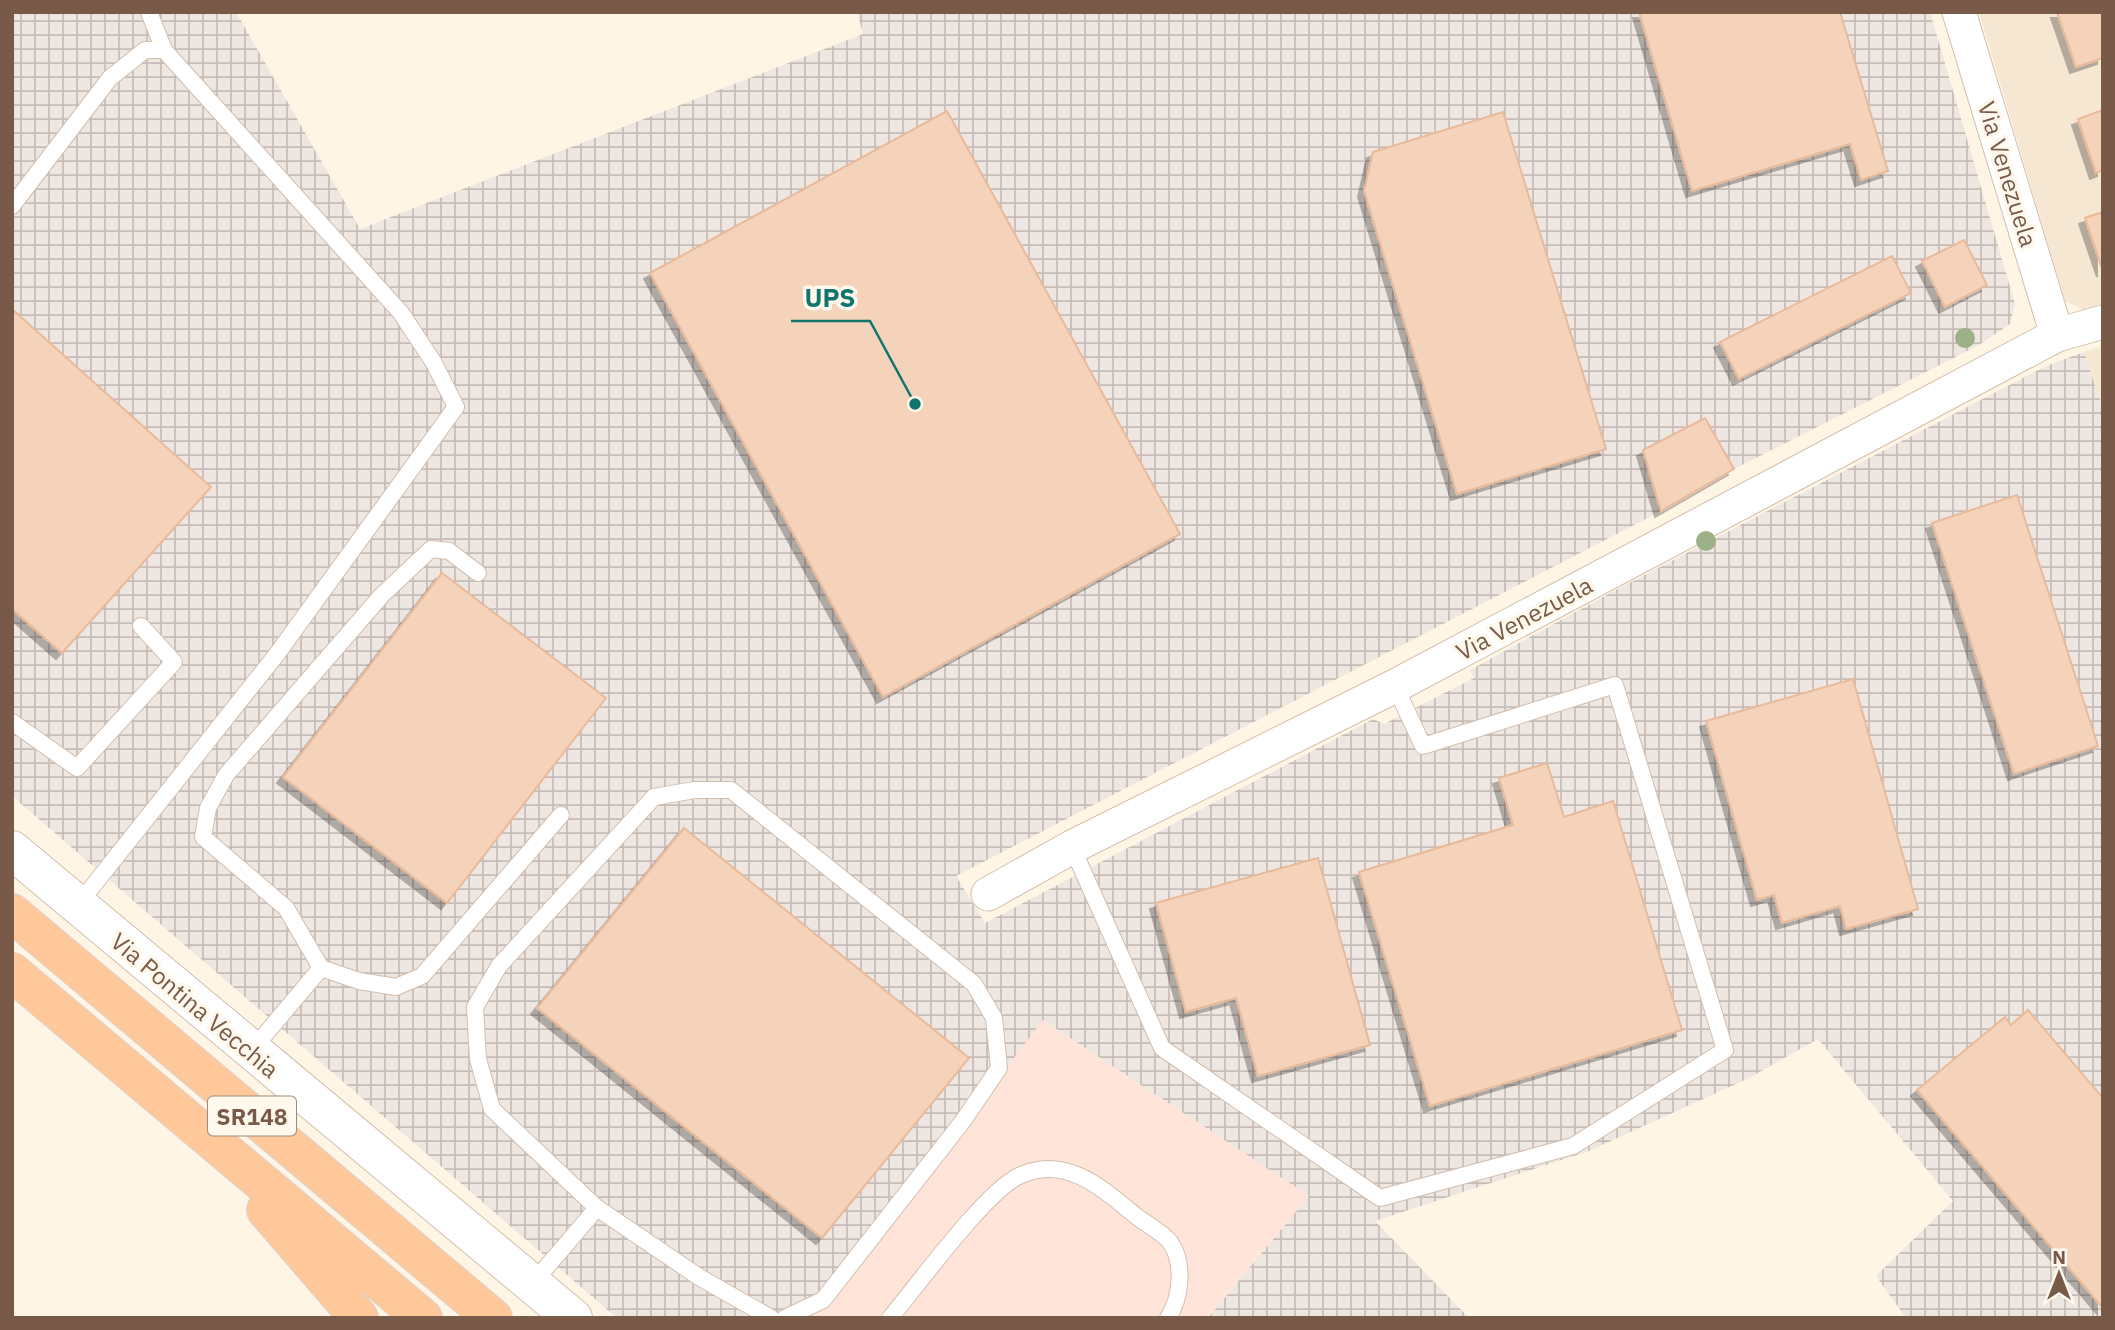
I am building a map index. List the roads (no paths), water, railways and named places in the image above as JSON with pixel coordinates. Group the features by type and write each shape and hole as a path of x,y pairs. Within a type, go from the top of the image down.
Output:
{"highway":[{"name":"SR148","path":"12,913 493,1318"},
{"name":"SR148","path":"12,972 423,1318"},
{"path":"191,1124 359,1318"}],"street":[{"name":"Via Venezuela","path":"1959,12 2057,335"},
{"name":"Via Venezuela","path":"988,894 1072,847 1395,686 2057,335 2103,322"},
{"name":"Via Pontina Vecchia","path":"12,850 250,1052 573,1318"}],"lane":[{"path":"78,906 276,654 456,407 434,363 401,313 164,50 149,12"},
{"path":"12,206 110,78 145,50 164,50"},
{"path":"478,573 449,551 431,549 382,594 235,765 208,808 203,837 286,908 321,968 359,981 396,987 422,976 561,815"},
{"path":"12,722 77,768 174,662 141,626"},
{"path":"1072,847 1162,1048 1380,1198 1573,1146 1725,1050 1615,685 1423,746 1395,686"},
{"path":"771,1318 699,1277 597,1208 492,1109 478,1059 475,1007 499,966 654,797 695,790 731,790 974,984 994,1018 999,1068 963,1121 823,1300 785,1318"},
{"path":"250,1052 321,968"},
{"path":"890,1318 984,1207 1017,1177 1047,1167 1088,1178 1171,1242 1181,1275 1176,1306 1168,1318"},
{"path":"532,1284 597,1208"}],"place":[{"name":"UPS","path":"915,404"}]}
